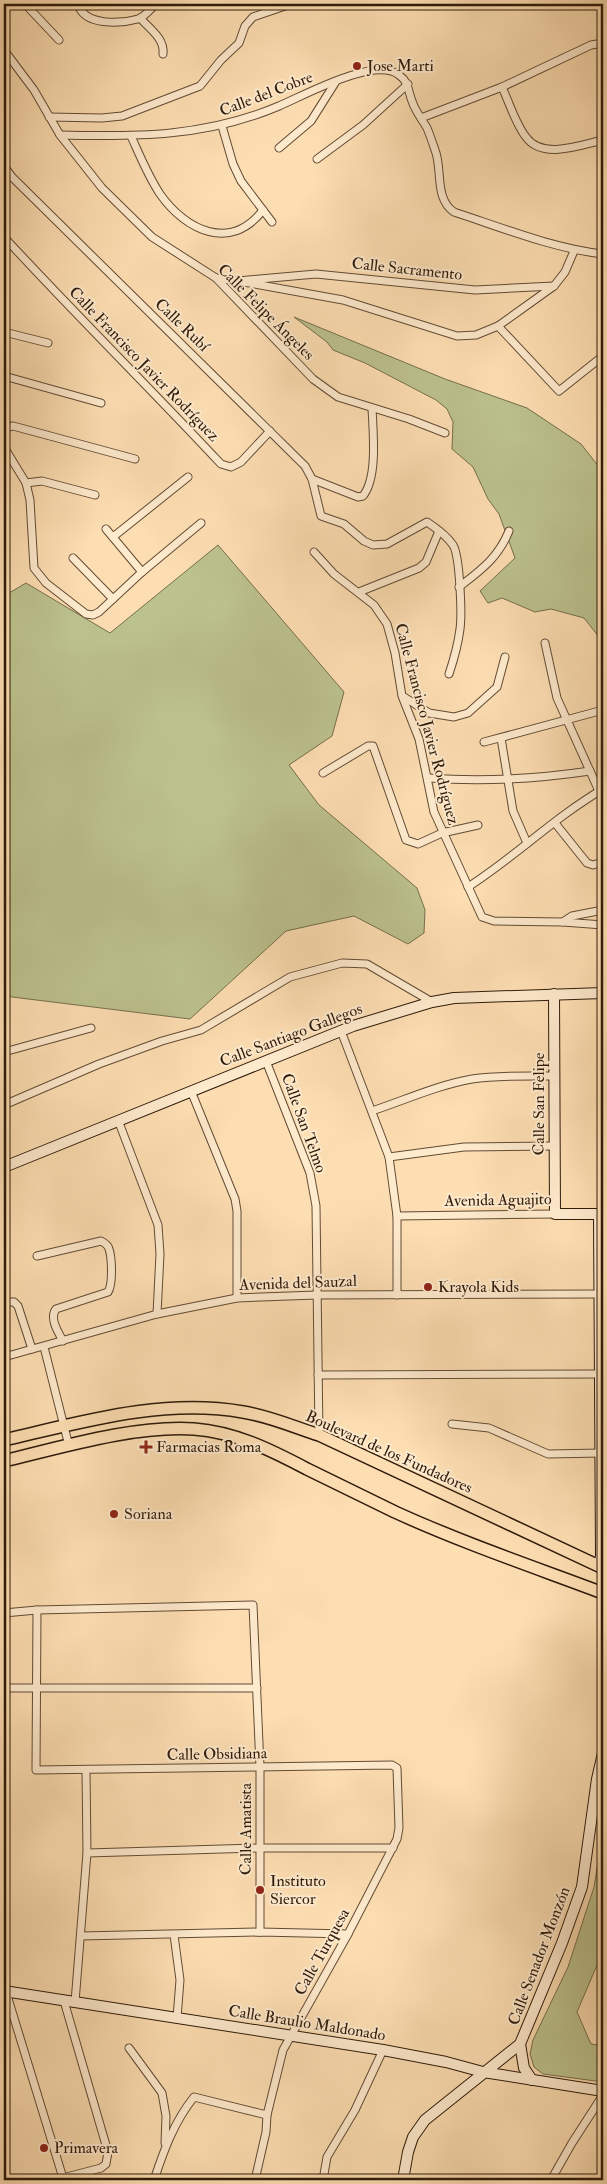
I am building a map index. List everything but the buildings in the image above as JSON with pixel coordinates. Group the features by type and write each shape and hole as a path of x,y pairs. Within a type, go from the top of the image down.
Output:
{"main road":[{"name":"Boulevard de los Fundadores","path":"4,1440 63,1426 156,1409 194,1407 244,1412 319,1435 602,1561"},
{"path":"4,1460 129,1434 173,1429 195,1429 240,1438 266,1448 395,1512 453,1537 603,1593"}],"street":[{"path":"25,4 59,40"},
{"path":"78,4 85,14 92,19 123,21 140,18 156,4"},
{"path":"49,117 102,118 122,116 200,86 221,60 239,43 248,21 254,17 291,4"},
{"path":"140,18 159,38 164,48 163,54"},
{"path":"421,118 502,87 591,45 603,43"},
{"name":"Calle Felipe Ángeles","path":"4,50 34,90 60,135 102,188 152,237 216,278 313,379 338,397 410,419 445,433"},
{"name":"Calle del Cobre","path":"60,135 131,136 173,134 222,126 268,111 356,74 383,68 399,75 408,84"},
{"path":"279,148 311,121 335,82"},
{"path":"408,84 412,101 436,154 442,198 447,207 454,212 574,251 603,254"},
{"path":"317,159 364,126 408,84"},
{"path":"502,87 526,137 538,148 548,150 603,140"},
{"path":"222,126 233,164 241,181 272,222"},
{"path":"131,136 148,175 161,196 189,222 205,232 220,234 239,232 253,224 263,210"},
{"name":"Calle Rubí","path":"4,166 12,177 305,466 312,479 321,516 344,524 364,541 373,544 387,544 427,522 439,531"},
{"name":"Calle Francisco Javier Rodríguez","path":"4,237 78,317 159,397 221,464 231,467 241,462 270,431"},
{"path":"238,280 343,300 457,336 476,335 498,326 554,286 565,272 574,251"},
{"name":"Calle Sacramento","path":"216,278 238,280 316,274 475,290 554,286"},
{"path":"498,326 559,391 603,356"},
{"path":"4,332 48,342"},
{"path":"4,376 101,403"},
{"path":"312,479 358,497 363,496 367,491 372,468 372,408"},
{"path":"4,428 13,426 134,459"},
{"path":"5,451 26,483 30,500 34,568 46,583 86,614 93,615 99,612 142,572 201,523"},
{"path":"113,537 188,477"},
{"path":"26,483 42,481 95,495"},
{"path":"106,529 142,572"},
{"path":"359,592 419,568 426,562 439,531 453,546 458,560 460,627 457,649 448,674"},
{"path":"459,587 480,571 498,553 509,531"},
{"name":"Calle Francisco Javier Rodríguez","path":"314,552 334,574 374,605 387,624 396,653 402,696 419,739 434,812 482,917 488,920 562,922"},
{"path":"73,558 113,599"},
{"path":"468,887 495,870 601,790 590,771 557,698 545,643"},
{"path":"402,696 429,713 454,717 468,713 497,687 505,657"},
{"path":"484,742 603,710"},
{"path":"501,738 513,811 527,844"},
{"path":"323,774 368,746 373,746 406,840 418,844 442,833 478,825"},
{"path":"428,778 462,780 507,779 590,771"},
{"path":"555,823 587,862 593,865 603,862"},
{"path":"562,922 572,916 603,910"},
{"path":"562,922 603,925"},
{"path":"4,1105 99,1064 162,1041 201,1030 290,978 342,963 360,962 367,964 432,1002"},
{"name":"Calle Santiago Gallegos","path":"4,1168 118,1120 341,1031 432,1002 454,998 603,993"},
{"name":"Calle San Felipe","path":"554,994 555,1214"},
{"path":"4,1052 91,1028"},
{"path":"341,1031 389,1157 397,1216 397,1295"},
{"name":"Calle San Telmo","path":"266,1061 310,1173 316,1206 319,1435"},
{"path":"372,1112 442,1086 473,1079 554,1076"},
{"path":"191,1091 235,1199 237,1211 237,1298"},
{"path":"118,1120 158,1225 160,1254 157,1314"},
{"path":"389,1157 464,1148 554,1146"},
{"path":"601,1212 602,1561"},
{"name":"Avenida Aguajito","path":"397,1216 601,1212"},
{"path":"37,1256 101,1241 109,1249 112,1286 108,1292 56,1309 54,1312 52,1316 62,1342"},
{"name":"Avenida del Sauzal","path":"4,1357 157,1314 237,1298 316,1294 600,1294"},
{"path":"4,1302 14,1302 18,1306 32,1349"},
{"path":"44,1346 69,1446"},
{"path":"318,1375 601,1374"},
{"path":"452,1424 489,1428 548,1454 602,1453"},
{"name":"Calle Amatista","path":"37,1610 253,1605 260,1767 260,1932"},
{"path":"4,1613 37,1610 37,1688"},
{"path":"4,1688 257,1688"},
{"name":"Calle Obsidiana","path":"37,1688 36,1770 392,1765 397,1768"},
{"name":"Calle Senador Monzón","path":"403,2180 413,2137 425,2120 520,2044 542,1995 582,1887 597,1779 603,1753"},
{"name":"Calle Turquesa","path":"255,2180 266,2132 267,2115 283,2050 348,1934 393,1848 399,1828 397,1768"},
{"path":"74,2002 82,1936 88,1853 86,1770"},
{"path":"88,1853 260,1848 393,1848"},
{"path":"82,1936 260,1932 348,1934"},
{"path":"174,1935 180,1980 177,2018"},
{"path":"5,1992 63,2178"},
{"name":"Calle Braulio Maldonado","path":"5,1992 383,2050 446,2062 483,2072 603,2091"},
{"path":"55,2180 101,2168 109,2159 64,2001"},
{"path":"520,2044 524,2068 532,2080"},
{"path":"129,2048 162,2094 166,2116 164,2148"},
{"path":"322,2180 327,2157 355,2110 383,2050"},
{"path":"550,2180 603,2095"},
{"path":"154,2180 164,2148 176,2123 194,2096 267,2115"}],"green space":[{"path":"294,317 445,379 527,408 581,444 603,472 603,642 584,618 551,609 535,612 502,598 488,603 480,591 515,558 499,514 488,499 473,467 452,449 453,422 447,409 436,400 365,363 333,350 327,342"},
{"path":"218,545 344,692 332,736 289,765 319,805 417,888 425,910 424,933 408,944 354,916 286,931 190,1019 4,996 4,596 26,583 110,633"},
{"path":"603,1831 603,1951 577,2012 591,2044 603,2046 603,2082 543,2074 534,2067 530,2054 533,2040 568,1967 594,1887"}],"place":[{"name":"Jose Marti","path":"357,66"},
{"name":"Krayola Kids","path":"428,1287"},
{"name":"Farmacias Roma","path":"146,1447"},
{"name":"Soriana","path":"114,1514"},
{"name":"Instituto Siercor","path":"260,1890"},
{"name":"Primavera","path":"44,2148"}]}
